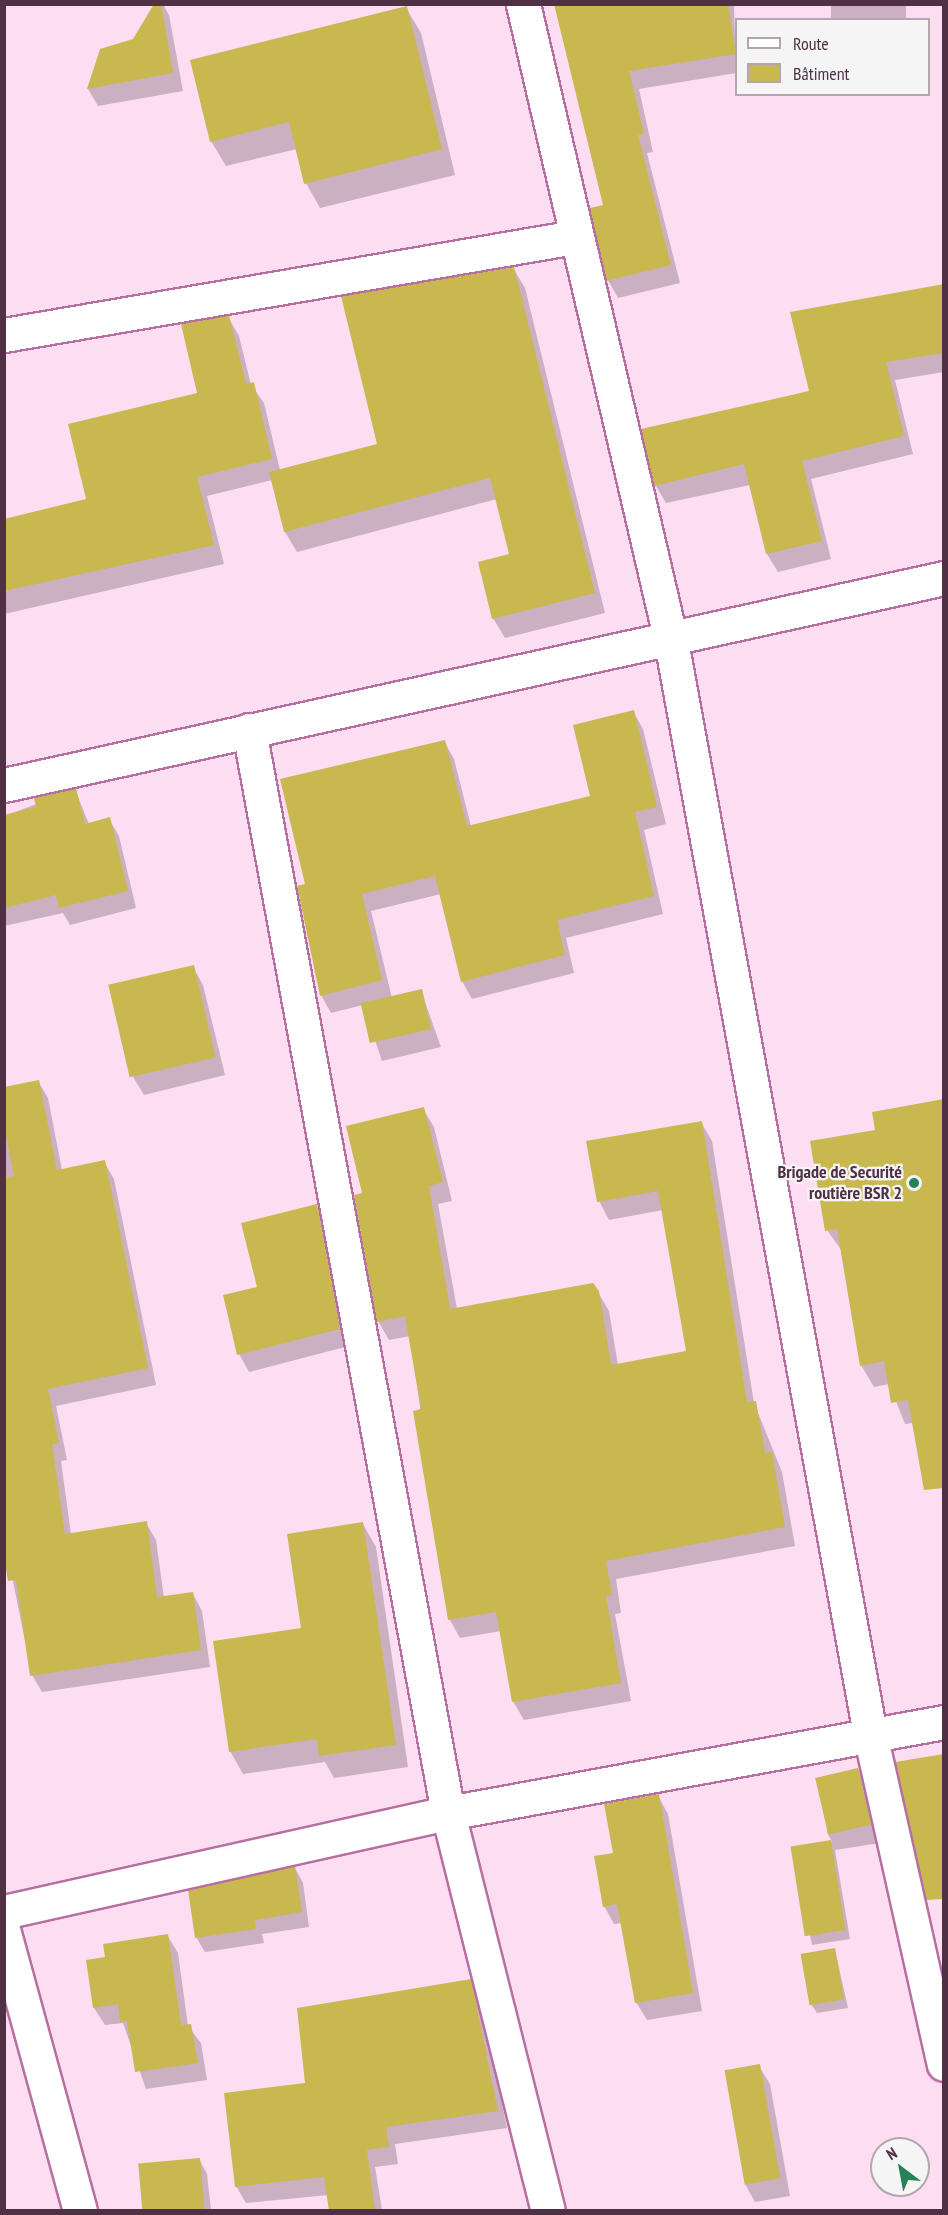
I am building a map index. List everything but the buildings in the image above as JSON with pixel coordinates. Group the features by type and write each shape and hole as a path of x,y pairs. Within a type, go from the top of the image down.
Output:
{"street":[{"path":"523,4 575,237 671,641 870,1734 944,2064"},
{"path":"4,335 575,237"},
{"path":"4,785 249,730 671,641 944,578"},
{"path":"249,730 448,1813 548,2211"},
{"path":"4,1912 448,1813 944,1722"},
{"path":"4,1933 80,2211"}],"place":[{"name":"Brigade de Securité routière BSR 2","path":"914,1183"}]}
